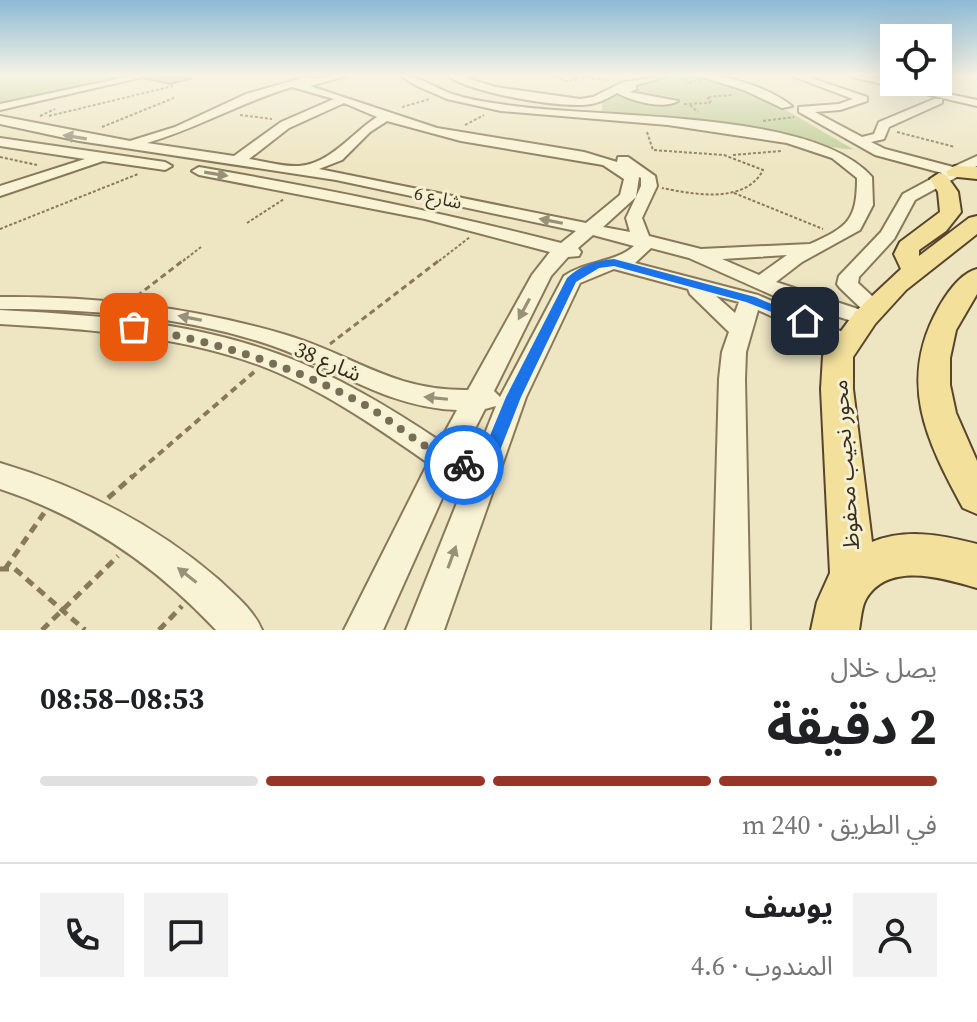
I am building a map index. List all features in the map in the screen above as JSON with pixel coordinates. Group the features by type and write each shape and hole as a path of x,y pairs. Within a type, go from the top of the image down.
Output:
{"main road":[{"path":"914,270 907,258 908,247 949,217 954,209 947,176 977,173"},
{"path":"862,322 914,270 964,240 977,223"},
{"path":"977,277 958,300 945,325 934,366 934,400 977,496"},
{"name":"محور نجيب محفوظ","path":"853,576 837,389 838,356 862,322"},
{"path":"835,630 836,609 853,576 884,557 904,554 951,558 977,566"}],"street":[{"path":"128,145 179,130 228,105"},
{"path":"166,159 184,136 244,105"},
{"path":"237,161 292,121 328,105"},
{"path":"361,105 455,130 558,131 643,121 745,129 817,148 855,168 869,187 869,197 856,224 840,236 785,264 756,291 740,330 732,379 731,630"},
{"path":"363,630 445,459 542,275 564,251 628,197 632,177 620,167 594,158 503,145 411,126 371,105"},
{"path":"425,630 513,397 571,280 581,271 596,265 614,263 638,254 643,247 634,218 649,186 648,176 638,167 612,155 493,105"},
{"path":"602,111 605,105"},
{"path":"787,105 889,156 947,176"},
{"path":"788,105 863,149 947,176"},
{"path":"793,108 845,105"},
{"path":"860,141 880,136 881,128 929,105"},
{"path":"301,179 337,157 386,114"},
{"name":"شارع 6","path":"7,123 128,145 166,159 279,184 357,166 590,229 696,254 805,321 862,322"},
{"path":"331,194 357,166 377,133 411,126"},
{"path":"0,149 8,151"},
{"name":"شارع 6","path":"8,151 43,157 64,151 102,157 237,161 301,179 331,194 482,228 688,283 756,291 862,322"},
{"path":"0,182 43,157"},
{"path":"0,191 102,157"},
{"path":"862,322 847,279 888,235 909,197 977,160"},
{"path":"696,254 815,247"},
{"path":"688,283 706,296 740,330"},
{"name":"شارع 38","path":"0,303 121,308 226,326 317,354 400,392 475,400 513,397"},
{"name":"شارع 38","path":"0,317 107,323 218,344 270,360 366,406 445,459 484,471"},
{"path":"0,476 58,494 137,536 201,586 243,630"}],"path":[{"path":"7,123 86,105"},
{"path":"79,137 156,105"},
{"path":"386,114 412,105"},
{"path":"690,105 699,113"},
{"path":"455,130 500,107"},
{"path":"764,121 794,118 793,108"},
{"path":"226,113 292,121"},
{"path":"643,121 653,150 730,156 817,148"},
{"path":"881,128 955,147"},
{"path":"8,151 43,157"},
{"path":"649,186 711,197 734,193 760,176 763,170 754,163 730,156"},
{"path":"0,229 166,159"},
{"path":"247,223 301,179"},
{"path":"734,193 840,236"},
{"path":"317,354 482,228"},
{"path":"121,308 201,247"},
{"path":"93,510 270,360"},
{"path":"2,569 58,494"},
{"path":"42,630 137,536"},
{"path":"2,569 15,569 85,630"},
{"path":"159,630 201,586"}],"green space":[{"path":"602,105 777,105 853,149 832,147 733,123 602,115"}],"way so far":[{"path":"134,327 218,344 270,360 366,406 445,459 464,465"}],"route":[{"path":"464,465 484,471 513,397 571,280 581,271 614,263 751,299 805,321"}]}
